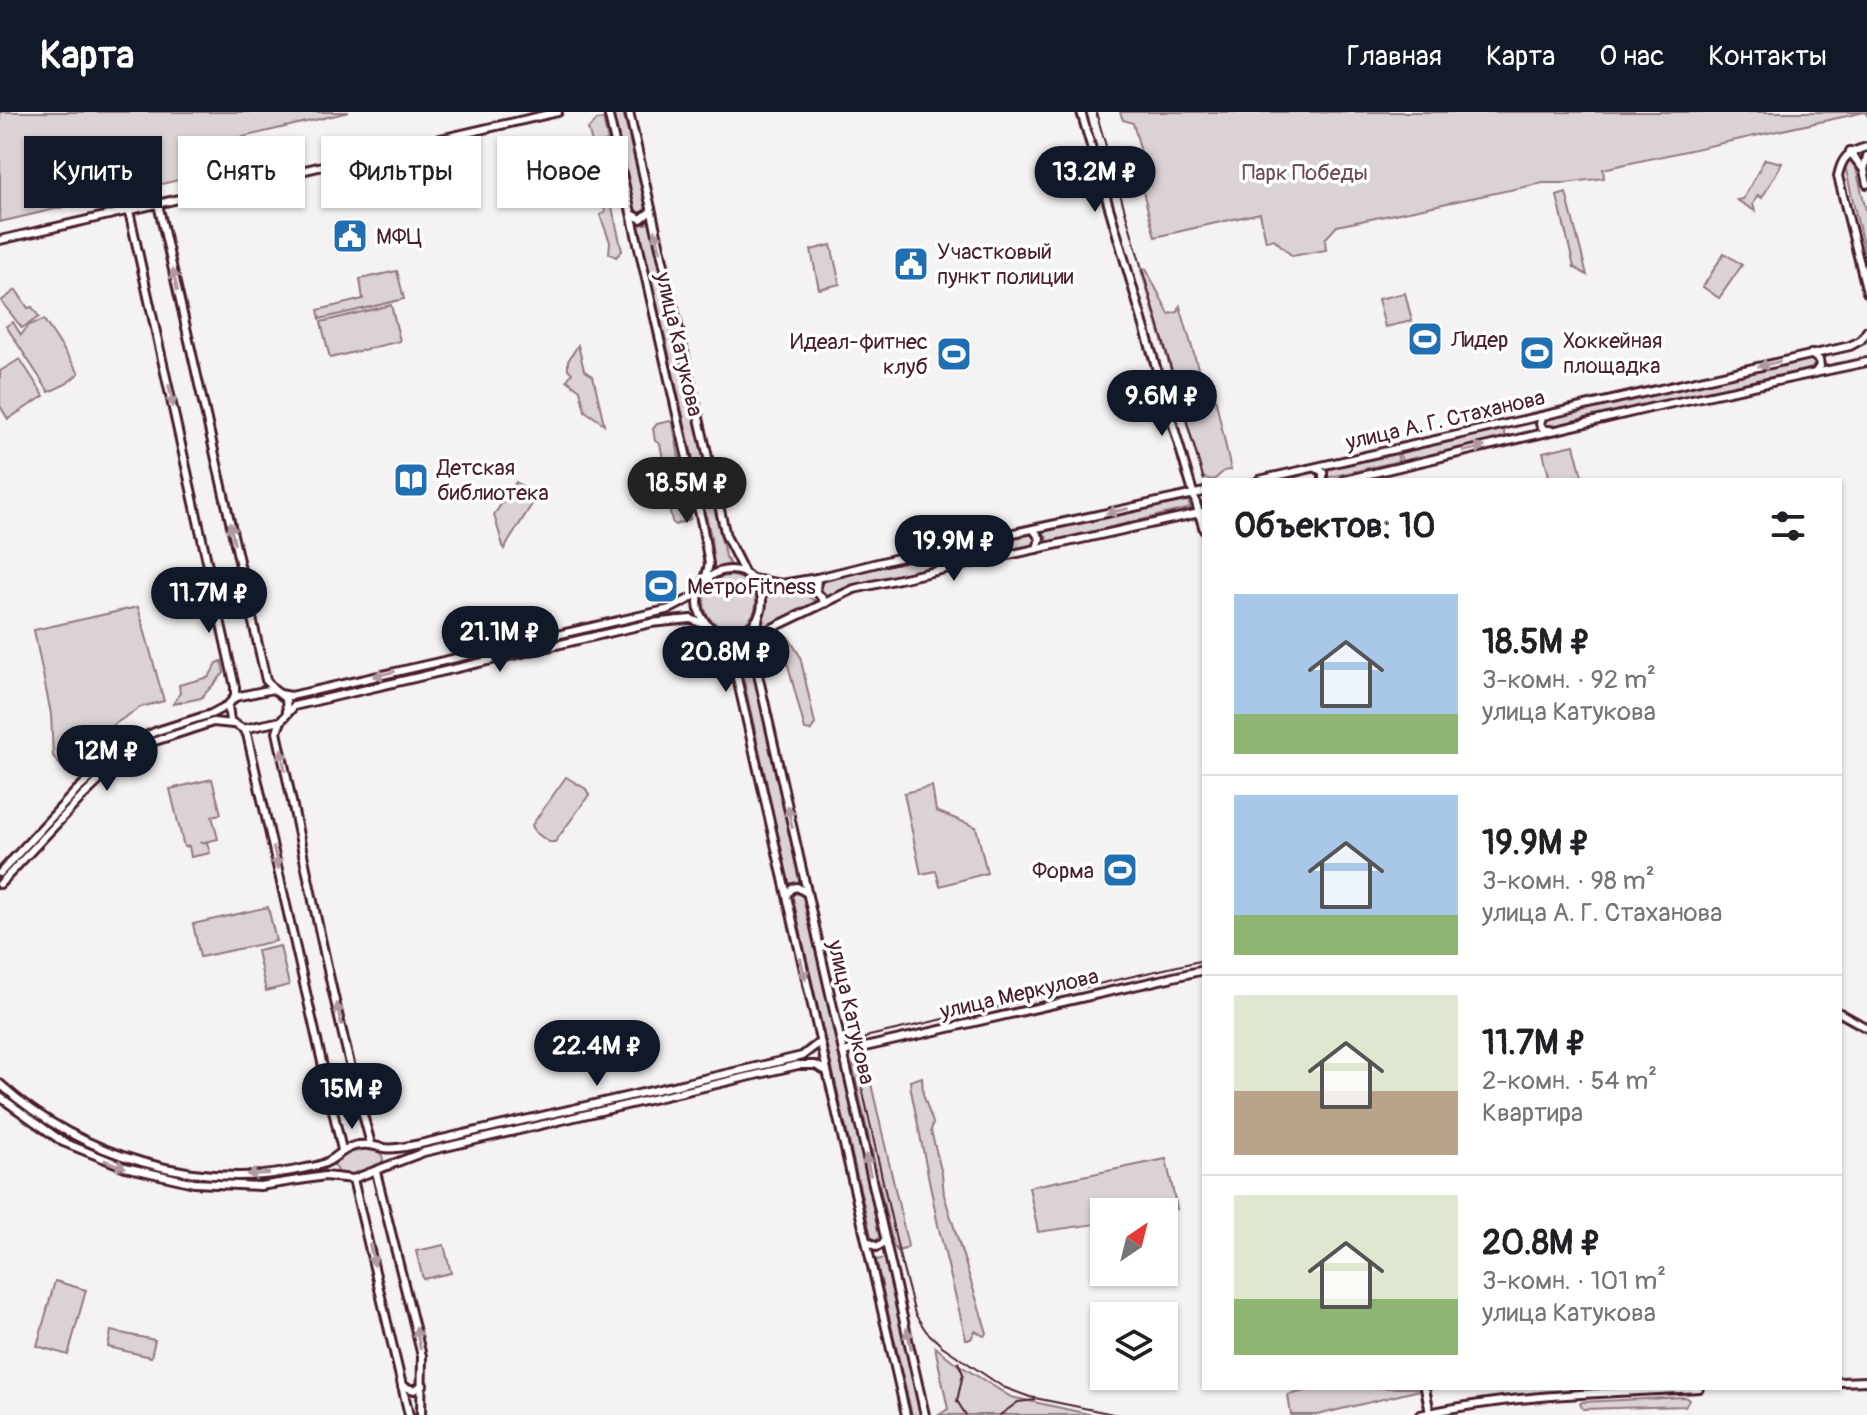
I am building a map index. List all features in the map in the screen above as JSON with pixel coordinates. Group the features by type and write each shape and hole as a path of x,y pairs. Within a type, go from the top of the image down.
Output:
{"main road":[{"path":"162,203 558,112"},
{"name":"улица Катукова","path":"608,112 706,547 709,564 702,587"},
{"name":"улица Катукова","path":"631,112 726,536 745,574"},
{"path":"371,1144 277,732 281,721 294,706 651,623 691,619 724,634 764,632 854,589 1202,513 1193,494 1081,112"},
{"path":"1867,147 1850,152 1841,160 1838,176 1867,292"},
{"path":"1850,152 1864,170"},
{"path":"1867,156 1864,170 1867,184"},
{"path":"0,240 141,208"},
{"path":"159,208 266,680 286,699 287,713"},
{"path":"129,211 211,571 235,697"},
{"path":"632,214 641,219 652,211"},
{"name":"улица А. Г. Стаханова","path":"1271,478 1850,346 1861,340 1867,331"},
{"path":"1811,354 1819,360 1820,366 1815,373"},
{"name":"улица А. Г. Стаханова","path":"1352,478 1553,430 1867,362"},
{"path":"1550,414 1542,417 1540,424 1544,430 1553,430"},
{"path":"1312,468 1323,472 1323,478"},
{"path":"752,579 782,584 817,578 1202,492"},
{"path":"1033,529 1040,538 1037,549"},
{"path":"280,694 291,696 670,609 691,598 709,578 722,571 745,574 752,579 762,597 759,616 742,632"},
{"path":"817,578 816,591 826,603"},
{"path":"702,587 699,609 712,628"},
{"name":"улица Катукова","path":"759,616 754,644 755,661 925,1415"},
{"name":"улица Катукова","path":"712,628 727,648 734,665 906,1415"},
{"path":"754,644 764,632"},
{"path":"0,873 76,791 128,744 228,705 235,697 273,689"},
{"path":"228,705 228,715 233,724"},
{"path":"243,729 281,721"},
{"path":"0,884 127,754 149,743 213,722 233,724 243,729 247,734 342,1150"},
{"path":"787,895 797,887 807,893"},
{"name":"улица Меркулова","path":"843,1052 1202,970"},
{"path":"1842,1014 1867,1028"},
{"path":"0,1084 41,1117 82,1141 148,1163 212,1174 255,1175 308,1168 332,1160 342,1150 371,1144 382,1148 419,1144 801,1057 820,1042"},
{"path":"0,1097 63,1142 90,1155 147,1174 194,1183 260,1186 325,1176 353,1179 434,1149 798,1065 815,1065 827,1071"},
{"path":"382,1148 386,1156 380,1170 423,1366 421,1415"},
{"path":"332,1160 334,1173 340,1178"},
{"path":"353,1179 409,1415"},
{"path":"867,1241 877,1247 886,1241"},
{"path":"1842,1382 1867,1381"},
{"path":"402,1386 414,1390 423,1385"},
{"path":"1425,1390 1430,1413"},
{"path":"1420,1415 1508,1400 1658,1390"}],"green space":[{"path":"0,112 349,112 247,136 178,136 178,180 162,184 162,136 24,136 24,208 60,208 0,222"},
{"path":"613,112 623,112 647,212 636,214 628,179 628,136 618,136"},
{"name":"Парк Победы","path":"1120,112 1865,112 1603,169 1604,178 1543,183 1337,226 1325,239 1326,250 1292,256 1274,239 1266,241 1260,213 1155,237 1136,165 1143,159 1133,123 1123,120"},
{"path":"603,119 607,136 590,136 588,129 597,120"},
{"path":"1848,158 1854,160 1867,214 1867,263 1845,166"},
{"path":"1765,159 1782,163 1762,198 1758,195 1753,204 1755,211 1737,200 1743,199"},
{"path":"1566,193 1587,275 1574,267 1557,196"},
{"path":"604,208 612,208 622,251 616,257 609,253 610,242 600,215 605,212"},
{"path":"650,223 725,555 730,565 714,568 711,537 639,225"},
{"path":"831,245 840,284 819,289 811,250"},
{"path":"1724,253 1742,265 1719,298 1703,287"},
{"path":"1146,269 1169,314 1178,312 1180,306 1202,382 1215,397 1231,470 1224,471 1216,478 1203,478 1141,270"},
{"path":"397,271 404,299 320,319 318,310 363,299 360,279"},
{"path":"16,290 28,308 32,307 39,317 22,328 1,301"},
{"path":"1405,293 1412,321 1385,327 1378,299"},
{"path":"391,305 400,341 330,358 321,322"},
{"path":"44,320 79,373 49,392 6,326 13,322 21,335 29,325"},
{"path":"578,345 584,370 593,376 604,424 585,411 580,390 567,380 572,373 568,369 568,361"},
{"path":"1810,357 1815,363 1811,369 1551,428 1543,423 1547,417"},
{"path":"20,359 44,396 8,419 0,406 0,371"},
{"path":"670,421 690,519 675,525 663,478 666,473 660,444 655,441 653,429 657,424"},
{"path":"1503,426 1506,439 1402,461 1398,450"},
{"path":"1574,445 1582,478 1550,478 1543,452"},
{"path":"1396,451 1399,461 1326,478 1323,467"},
{"path":"516,482 537,496 504,549 494,515"},
{"path":"1188,500 1190,508 1045,543 1047,537 1042,531"},
{"path":"1031,533 1037,539 1034,544 859,585 825,597 819,589 824,580"},
{"path":"730,576 749,583 756,602 749,621 730,628 711,621 704,602 711,583"},
{"path":"811,583 807,589 809,597 819,603 758,630 766,599 763,588 777,590"},
{"path":"138,607 164,701 141,707 107,729 66,772 53,756 51,714 34,630"},
{"path":"787,635 800,656 815,724 810,731 805,730 782,642"},
{"path":"731,637 751,638 749,651 800,883 789,884 738,654"},
{"path":"222,661 224,673 201,698 173,704 180,693 179,685 209,677 217,663"},
{"path":"566,777 586,789 589,795 555,842 549,842 535,832 532,825"},
{"path":"212,779 221,814 212,816 218,839 200,843 207,842 210,853 191,857 189,846 184,847 170,789"},
{"path":"932,786 936,811 976,827 987,873 940,886 936,871 921,874 904,793"},
{"path":"795,893 803,895 881,1239 872,1240 792,896"},
{"path":"268,907 276,941 200,957 193,924"},
{"path":"280,946 289,985 266,991 257,951"},
{"path":"855,1061 860,1061 870,1079 908,1246 897,1251 893,1245 853,1068"},
{"path":"922,1077 944,1195 987,1333 984,1336 975,1331 971,1339 966,1339 938,1225 911,1090 910,1081"},
{"path":"372,1148 382,1155 383,1160 378,1168 347,1176 341,1175 334,1165 340,1155"},
{"path":"1166,1159 1175,1198 1090,1198 1090,1225 1038,1232 1029,1187"},
{"path":"444,1245 451,1273 423,1279 416,1251"},
{"path":"886,1258 921,1415 912,1415 876,1260"},
{"path":"55,1281 86,1290 68,1355 37,1346"},
{"path":"111,1331 155,1340 151,1357 108,1347"},
{"path":"935,1347 1011,1397 1093,1415 939,1415 948,1409"},
{"path":"1309,1390 1420,1390 1317,1415 1291,1415 1288,1395"},
{"path":"1685,1397 1689,1400 1685,1406 1583,1409 1580,1404 1582,1402"}],"tram line":[{"path":"1096,112 1203,478"},
{"path":"1118,1415 1030,1397 1003,1387 942,1346 926,1331 915,1314 900,1258 859,1074 857,1052 860,1043 869,1036 1202,960"},
{"path":"958,1362 963,1374 957,1401 966,1415"},
{"path":"1000,1415 1018,1402 1035,1400"}],"place":[{"name":"МФЦ","path":"350,236"},
{"name":"Участковый пункт полиции","path":"911,264"},
{"name":"Лидер","path":"1425,339"},
{"name":"Хоккейная площадка","path":"1537,353"},
{"name":"Идеал-фитнес клуб","path":"954,354"},
{"name":"Детская библиотека","path":"411,480"},
{"name":"МетроFitness","path":"661,586"},
{"name":"Форма","path":"1120,870"}]}
